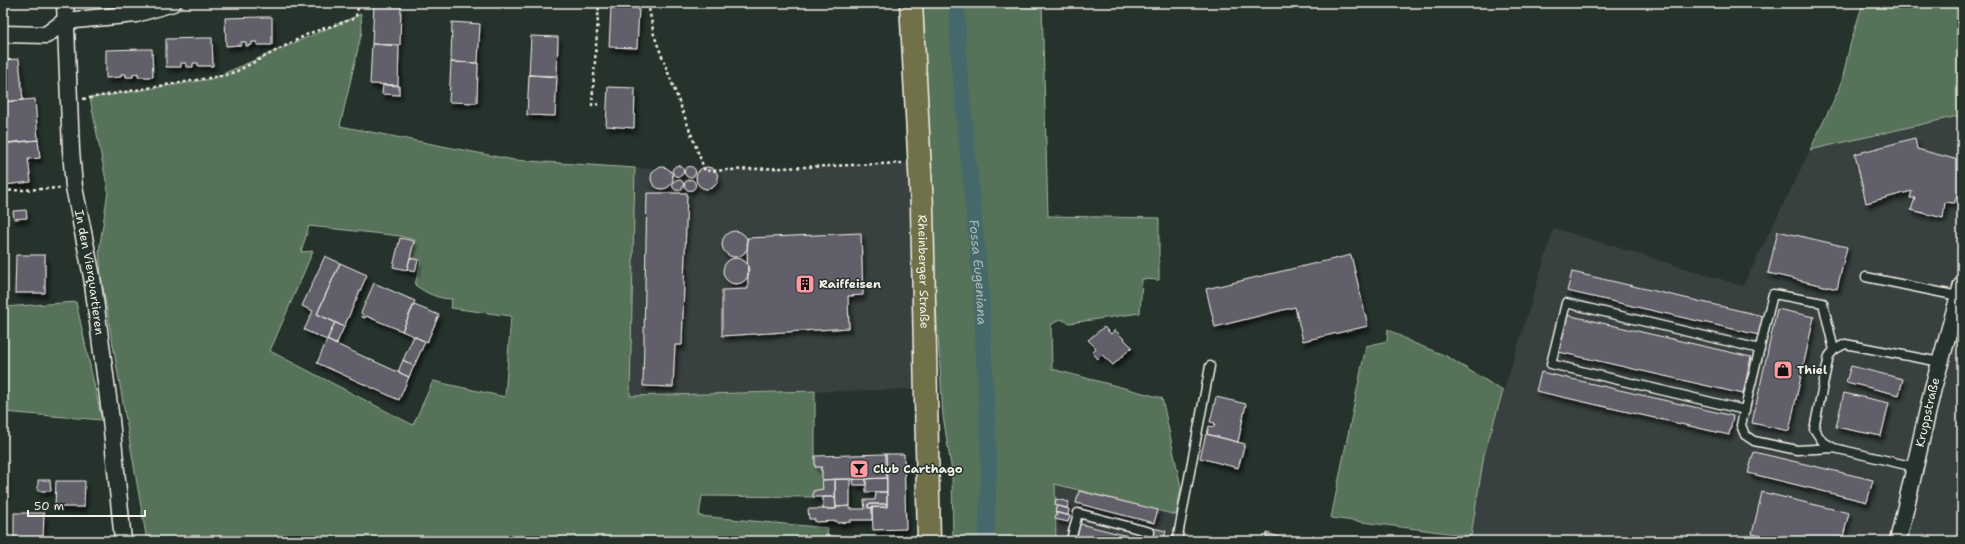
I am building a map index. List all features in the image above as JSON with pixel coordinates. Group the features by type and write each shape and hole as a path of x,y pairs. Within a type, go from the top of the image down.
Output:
{"main road":[{"name":"Rheinberger Straße","path":"911,3 920,162 929,541"}],"street":[{"name":"In den Vierquartieren","path":"65,3 68,101 74,187 92,277 109,405 122,541"},
{"path":"3,34 46,35 65,21 136,14 173,3"},
{"name":"Kruppstraße","path":"1898,541 1940,362 1960,291"}],"lane":[{"path":"1866,277 1960,291"},
{"path":"1834,350 1823,303 1774,294 1741,425 1745,435 1754,441 1797,450 1834,448 1915,467"},
{"path":"1745,410 1552,364 1566,303 1760,349"},
{"path":"1834,448 1822,441 1814,429 1829,356 1834,350 1845,344 1940,362"},
{"path":"1177,541 1210,366"},
{"path":"1074,541 1072,536 1078,513 1150,532"}],"path":[{"path":"68,101 226,75 237,71 310,33 352,19 356,16 359,3"},
{"path":"599,3 592,105 599,104"},
{"path":"648,3 654,35 705,171 920,162"},
{"path":"3,191 74,187"}],"shaded area":[{"path":"1962,115 1962,541 1470,541 1484,455 1554,228 1743,286 1810,150"},
{"path":"920,162 925,389 630,396 635,168 705,171"},
{"path":"1054,484 1176,515 1171,541 1056,541"}],"green space":[{"path":"917,3 1042,3 1048,216 1159,218 1159,280 1142,279 1140,313 1070,323 1060,319 1051,325 1052,369 1162,398 1181,487 1176,515 1055,484 1056,541 953,541 952,472 943,416"},
{"path":"1863,3 1962,3 1962,115 1810,150 1841,85 1850,45"},
{"path":"361,14 362,31 340,126 514,160 635,168 630,396 815,391 815,467 822,467 820,470 822,470 823,489 813,497 702,496 699,516 828,528 827,535 862,541 147,541 101,276 99,251 108,191 90,98 211,79","holes":["309,226 400,236 415,240 411,257 421,260 415,285 423,291 442,298 452,299 451,308 511,316 505,397 433,381 413,425 270,351 313,251 301,252"]},
{"path":"76,302 102,420 3,412 3,307"},
{"path":"1388,329 1411,342 1446,356 1503,391 1484,455 1471,536 1331,518 1366,346 1387,341"}],"building":[{"path":"374,5 401,6 400,45 372,44"},
{"path":"611,7 639,8 637,48 609,47"},
{"path":"272,17 272,45 257,45 257,42 252,42 252,45 246,46 246,42 241,42 241,45 226,46 225,18"},
{"path":"452,22 480,24 478,63 451,62"},
{"path":"531,36 558,37 557,76 529,75"},
{"path":"212,38 213,66 198,66 198,63 193,63 193,67 186,67 186,63 181,63 181,67 166,67 166,39"},
{"path":"372,44 399,46 398,85 370,84"},
{"path":"152,49 153,77 138,77 138,73 133,74 133,77 126,77 126,74 121,74 121,77 106,78 106,50"},
{"path":"19,59 23,100 3,102 3,60"},
{"path":"451,62 478,63 477,103 449,102"},
{"path":"529,75 557,77 555,116 527,115"},
{"path":"383,85 399,86 399,95 382,94"},
{"path":"608,87 635,88 634,128 606,126"},
{"path":"35,99 38,140 3,143 3,102"},
{"path":"1915,138 1917,149 1962,161 1962,186 1954,203 1945,202 1943,218 1911,210 1915,198 1910,198 1912,191 1866,203 1855,154"},
{"path":"38,140 40,158 28,159 31,182 4,185 3,144"},
{"path":"676,166 680,166 682,167 682,175 676,176 673,173 673,169"},
{"path":"662,167 670,170 673,178 670,186 662,189 654,186 651,178 654,170"},
{"path":"688,167 692,167 694,168 694,176 688,177 685,174 685,170"},
{"path":"707,167 715,170 718,178 715,186 707,189 699,186 696,178 699,170"},
{"path":"676,180 680,180 682,181 682,189 676,190 673,187 673,183"},
{"path":"688,180 692,180 694,181 694,189 688,190 685,187 685,183"},
{"path":"647,193 687,193 682,345 675,345 673,387 643,386"},
{"path":"26,210 27,218 14,219 13,211"},
{"path":"735,231 744,235 748,244 744,253 735,257 726,253 722,244 726,235"},
{"path":"1778,231 1847,247 1837,289 1768,273"},
{"name":"Raiffeisen","path":"861,233 863,295 848,296 849,328 722,336 722,290 748,289 747,238"},
{"path":"400,238 414,241 407,270 393,267"},
{"path":"16,255 45,255 45,293 15,293"},
{"path":"1351,255 1368,326 1303,341 1295,307 1215,327 1206,289"},
{"path":"325,256 340,263 317,314 335,322 327,340 304,330 313,311 302,306"},
{"path":"410,258 418,260 415,272 407,270"},
{"path":"736,258 745,262 749,271 745,280 736,284 727,280 723,271 727,262"},
{"path":"340,263 367,275 344,327 317,314"},
{"path":"1572,272 1763,316 1759,335 1567,291"},
{"path":"374,283 415,301 402,331 366,316 365,318 362,317 363,315 361,313"},
{"path":"414,305 439,315 427,342 402,331"},
{"name":"Thiel","path":"1777,309 1814,317 1789,431 1752,423"},
{"path":"1567,315 1751,357 1743,394 1559,352"},
{"path":"335,322 344,327 336,345 327,340"},
{"path":"1104,327 1111,334 1115,330 1132,347 1113,365 1102,355 1098,359 1092,352 1096,348 1088,340"},
{"path":"414,336 425,342 414,366 403,360"},
{"path":"327,340 409,377 399,400 317,363"},
{"path":"403,360 414,366 409,377 398,372"},
{"path":"1851,366 1903,379 1899,395 1846,382"},
{"path":"1541,372 1733,416 1729,435 1536,391"},
{"path":"1844,393 1889,403 1881,436 1836,427"},
{"path":"1216,397 1246,404 1238,442 1207,434 1209,426 1214,427 1215,423 1210,422"},
{"path":"1206,434 1245,444 1238,468 1200,458"},
{"path":"1754,452 1873,480 1867,502 1748,473"},
{"path":"886,454 887,478 822,480 822,470 820,470 822,467 815,467 815,456"},
{"path":"886,454 904,454 906,529 873,530 872,507 887,507"},
{"path":"6,474 6,494 3,494 3,475"},
{"path":"887,478 887,492 866,492 866,479"},
{"path":"835,479 835,497 813,497 813,491 823,489 822,480"},
{"path":"835,479 850,479 850,506 836,507"},
{"path":"853,479 866,479 866,485 854,485"},
{"path":"38,480 50,480 51,491 38,491"},
{"path":"56,481 85,481 84,507 55,507"},
{"path":"1079,491 1158,510 1154,523 1076,503"},
{"path":"876,492 887,492 887,504 868,504 868,508 872,507 872,520 850,520 851,522 837,523 837,521 815,522 815,519 809,519 808,509 836,509 836,507 850,506 850,509 865,509 864,500 875,500"},
{"path":"1762,492 1849,513 1842,541 1782,541 1752,534"},
{"path":"823,497 835,497 836,509 823,509"},
{"path":"1056,499 1069,502 1067,508 1055,505"},
{"path":"868,504 887,504 887,507 868,508"},
{"path":"1057,506 1069,509 1068,515 1055,512"},
{"path":"14,513 44,513 43,541 14,541"},
{"path":"1057,513 1070,516 1068,522 1055,519"},
{"path":"1080,524 1148,541 1096,541 1077,536"},
{"path":"1153,528 1166,531 1163,541 1150,541"},
{"path":"1267,533 1285,539 1284,541 1265,541"}],"waterway":[{"name":"Fossa Eugeniana","path":"957,3 959,63 981,288 989,470 986,541"}],"place":[{"name":"Raiffeisen","path":"805,284"},
{"name":"Thiel","path":"1783,370"},
{"name":"Club Carthago","path":"859,469"}]}
